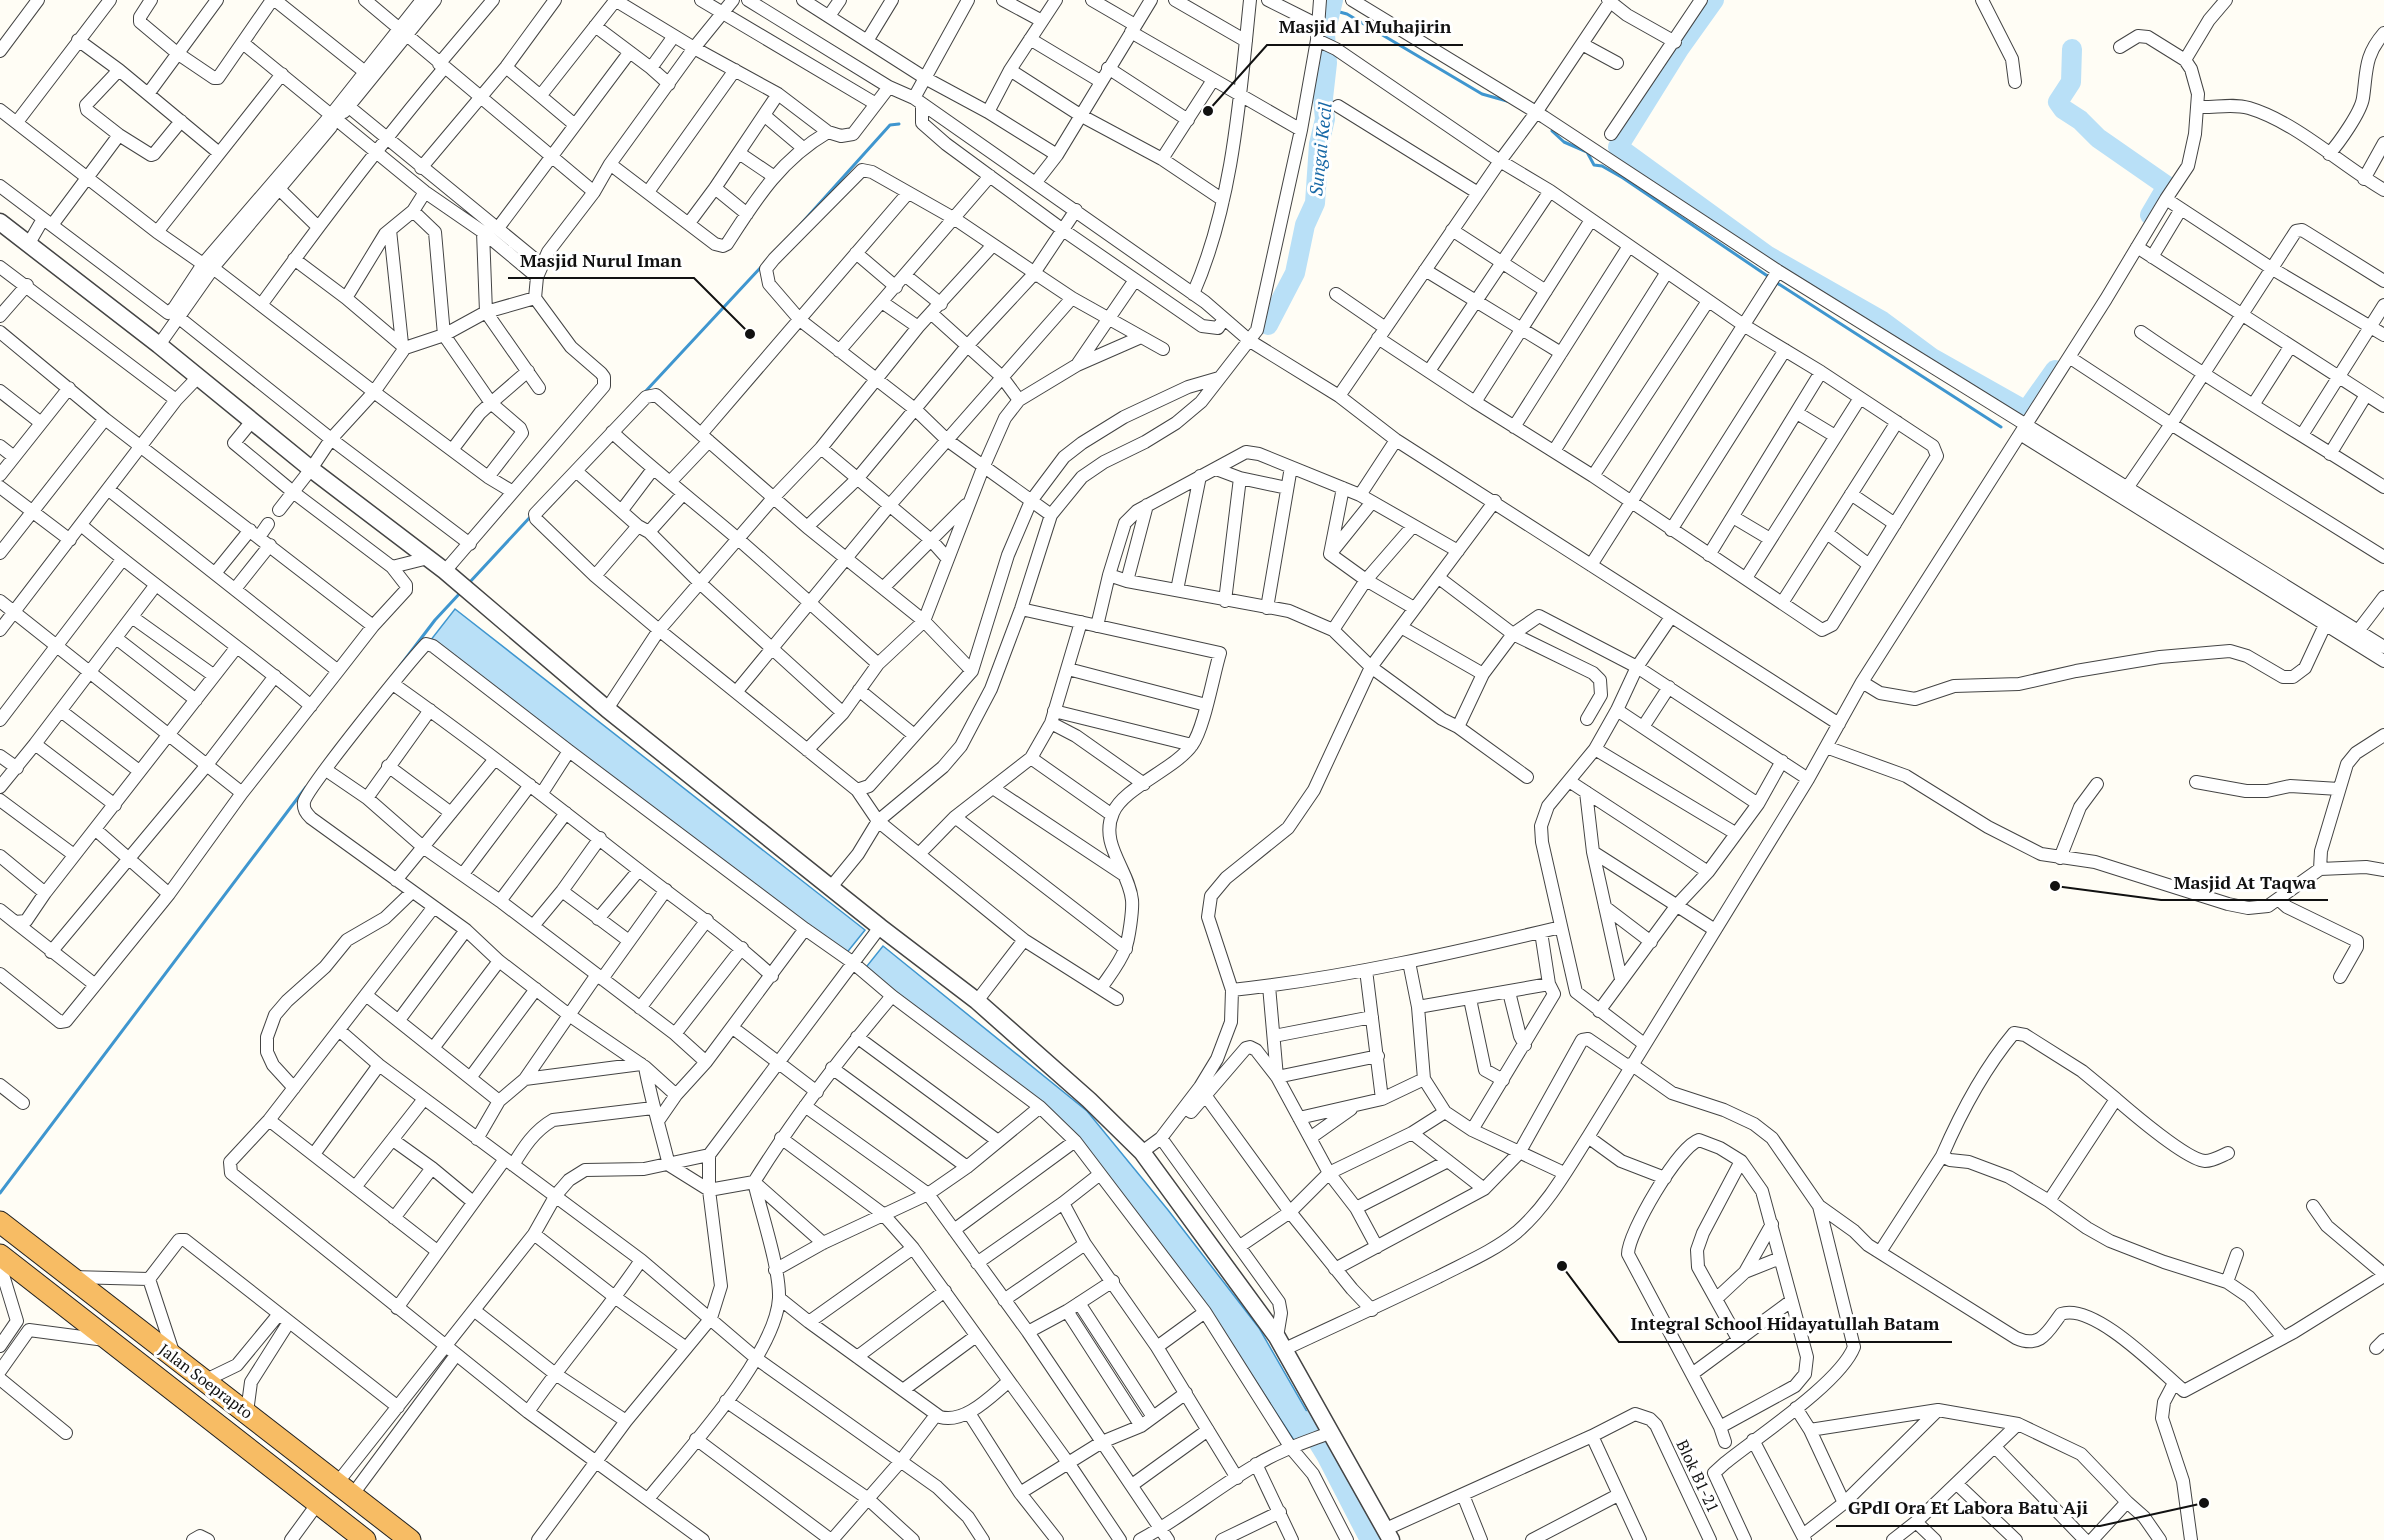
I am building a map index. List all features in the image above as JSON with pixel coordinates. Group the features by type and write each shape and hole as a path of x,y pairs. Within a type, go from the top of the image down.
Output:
{"highway":[{"name":"Jalan Soeprapto","path":"0,1222 410,1540"},
{"name":"Jalan Soeprapto","path":"0,1255 364,1540"}],"street":[{"path":"0,51 38,0"},
{"path":"17,122 110,0"},
{"path":"151,0 140,17 140,22 210,77 218,78 274,0 365,72"},
{"path":"147,94 217,0"},
{"path":"365,0 594,192"},
{"path":"0,186 168,313 403,33 422,0"},
{"path":"345,104 365,72 435,0"},
{"path":"261,305 318,226 493,0"},
{"path":"421,168 506,67 555,0"},
{"path":"541,95 615,0 694,48 778,94 828,132 841,136 854,134 889,87"},
{"path":"701,0 876,104"},
{"path":"451,576 470,544 601,390 605,382 601,373 572,347 535,298 539,271 548,252 594,192 610,164 694,48 733,0"},
{"path":"748,0 889,87 918,101 1076,210 1224,319 1253,336 1339,396 1396,440 1495,501 1839,724"},
{"path":"803,0 925,78 988,112 1057,155"},
{"path":"829,16 840,0"},
{"path":"867,41 891,0"},
{"path":"968,0 925,78 918,101 922,123 946,144 1063,230 1202,326 1218,328 1224,319"},
{"path":"1003,0 1042,21"},
{"path":"988,112 1010,70 1056,0"},
{"path":"1092,0 1212,80 1301,130"},
{"path":"1036,182 1057,155 1151,0"},
{"path":"1175,0 1246,41"},
{"path":"1193,294 1200,279 1223,200 1241,97 1250,0"},
{"path":"1268,0 1318,25"},
{"path":"831,887 858,854 878,821 943,767 961,746 991,689 1021,609 1051,514 1082,477 1104,462 1145,442 1176,423 1201,402 1253,336 1262,314 1321,41 1318,25 1320,0"},
{"path":"1352,0 1537,112 1775,277 2023,429 2384,661"},
{"path":"1611,134 1675,42 1701,0"},
{"path":"2185,60 2209,20 2226,0"},
{"path":"1339,396 1500,161 1537,112 1609,1 1627,15 1675,42"},
{"path":"1986,1 2012,59 2016,82"},
{"path":"595,26 669,84"},
{"path":"2330,154 2341,141 2363,99 2366,65 2377,41 2384,33"},
{"path":"651,68 674,36"},
{"path":"1281,1343 1372,1310 1480,1256 1516,1233 1536,1214 1588,1137 1644,1044 1710,926 1808,779 1862,682 2188,166 2198,107 2196,81 2185,60 2153,39 2143,36 2120,47"},
{"path":"1030,39 1100,81"},
{"path":"78,40 219,153"},
{"path":"1321,41 1500,161 1550,190 1744,326 1821,372 1934,446 1937,456 1832,625 1826,630 1819,630 1746,578 1593,476 1429,371 1336,294"},
{"path":"243,43 425,192 539,271"},
{"path":"1582,44 1617,63"},
{"path":"498,228 629,53"},
{"path":"506,67 575,125"},
{"path":"1108,68 1188,120"},
{"path":"118,70 86,107 87,110 119,135 151,155 181,121"},
{"path":"648,192 735,70"},
{"path":"1010,70 1080,115 1162,159 1223,200"},
{"path":"157,232 282,74"},
{"path":"1162,159 1212,80"},
{"path":"689,223 778,94"},
{"path":"345,104 421,168 498,228 539,271"},
{"path":"2198,107 2219,108 2231,105 2250,108 2302,134 2364,179 2384,190"},
{"path":"1338,106 1478,193"},
{"path":"0,110 157,232 261,305 488,477 513,492"},
{"path":"764,115 803,148"},
{"path":"610,164 715,244 723,246 728,244 773,176 803,148 828,132"},
{"path":"28,245 88,179 119,135"},
{"path":"2364,179 2384,143"},
{"path":"739,153 773,176"},
{"path":"1051,514 983,468 947,440 916,410 800,320 769,285 766,269 862,170 872,172 955,219 1028,270 1034,271 1076,210"},
{"path":"839,351 990,176"},
{"path":"275,186 318,226"},
{"path":"715,188 747,214"},
{"path":"1429,371 1550,190"},
{"path":"346,298 385,234 412,211 425,192"},
{"path":"671,481 800,320 908,193"},
{"path":"2166,199 2271,268 2384,335"},
{"path":"2152,257 2181,209"},
{"path":"412,211 435,231 444,335 492,403 520,428 522,433 488,477"},
{"path":"1475,402 1591,220"},
{"path":"0,222 159,345 311,469 451,576 607,709 880,927 977,1001 1089,1100 1142,1152 1177,1196 1281,1343 1329,1434 1388,1535 1463,1495 1592,1436 1640,1540"},
{"path":"279,510 331,439 374,392 404,346 390,230"},
{"path":"1452,230 1546,291"},
{"path":"2127,488 2171,424 2293,234 2302,230 2384,281"},
{"path":"483,232 486,312 539,388"},
{"path":"607,709 659,630 774,496 821,448 918,327 992,246"},
{"path":"1514,427 1629,246"},
{"path":"2137,247 2384,406"},
{"path":"856,253 896,287"},
{"path":"294,259 404,346"},
{"path":"159,345 208,266"},
{"path":"0,267 27,285 176,400"},
{"path":"1425,270 1561,354"},
{"path":"1554,451 1667,272"},
{"path":"807,526 857,479 968,345 1033,275 1039,276 1072,298 1110,317 1163,349"},
{"path":"906,276 941,304"},
{"path":"1591,565 1775,277"},
{"path":"1077,365 1135,280"},
{"path":"0,316 27,285"},
{"path":"404,346 444,335 486,312 535,298"},
{"path":"737,691 772,647 811,604 889,506 1072,298"},
{"path":"1593,476 1708,301"},
{"path":"882,302 918,327"},
{"path":"2302,435 2384,305"},
{"path":"931,312 1002,377 1019,399"},
{"path":"178,317 331,439 470,544"},
{"path":"0,332 105,419 142,445 374,626"},
{"path":"2141,332 2202,374 2330,454 2382,481"},
{"path":"807,750 843,713 878,664 924,621 983,468 1005,418 1019,399 1077,365 1141,337"},
{"path":"2253,405 2290,347"},
{"path":"1671,530 1785,350"},
{"path":"2069,357 2171,424 2384,557"},
{"path":"452,450 480,413 528,371"},
{"path":"1709,555 1821,372"},
{"path":"0,630 176,400 198,377"},
{"path":"857,790 869,786 972,671 1008,555 1031,501 1065,457 1082,443 1124,417 1188,387 1219,378"},
{"path":"0,475 69,388"},
{"path":"0,391 41,423"},
{"path":"972,671 924,621 807,526 660,397 653,394 646,397 536,512 535,517 595,576 857,790 878,821 1024,940 1117,999"},
{"path":"2330,454 2366,395"},
{"path":"1746,578 1860,398"},
{"path":"1797,413 1835,436"},
{"path":"0,553 105,419"},
{"path":"0,974 63,1023 66,1021 168,894 242,793 338,671 406,590 406,585 392,567 293,492 234,443 252,421"},
{"path":"1782,603 1896,422"},
{"path":"2023,429 2127,488 2358,631 2383,644"},
{"path":"612,432 653,470 671,481 683,494 738,539 878,664"},
{"path":"1360,495 1396,440"},
{"path":"0,446 14,457"},
{"path":"821,448 931,540 947,558"},
{"path":"1097,626 1125,523 1147,505 1238,455 1252,452 1360,495 1412,527 1458,551"},
{"path":"1267,608 1291,467"},
{"path":"1216,469 1240,478 1287,488"},
{"path":"622,510 653,470"},
{"path":"576,471 643,529 843,713"},
{"path":"1177,590 1200,476"},
{"path":"1226,601 1240,478"},
{"path":"0,488 70,540"},
{"path":"1330,554 1343,488"},
{"path":"109,490 338,671"},
{"path":"595,576 683,494"},
{"path":"1851,494 1895,524"},
{"path":"1163,1140 1217,1059 1231,1022 1232,990 1208,917 1211,896 1226,878 1288,828 1314,790 1371,667 1495,501"},
{"path":"883,588 969,502"},
{"path":"1330,554 1372,502"},
{"path":"1127,581 1147,505"},
{"path":"1733,517 1770,539"},
{"path":"216,573 255,533 268,524"},
{"path":"81,525 155,586 275,676 311,706"},
{"path":"1333,630 1366,580 1412,527"},
{"path":"1827,533 1869,565"},
{"path":"235,589 270,545"},
{"path":"1330,554 1366,580 1414,608"},
{"path":"392,567 428,558"},
{"path":"0,720 122,560"},
{"path":"1109,575 1127,581 1226,601 1289,611 1333,630 1371,667 1527,777"},
{"path":"1439,578 1513,634 1593,673 1600,680 1601,695 1587,719"},
{"path":"0,787 36,744 155,586"},
{"path":"2358,631 2384,597"},
{"path":"0,601 242,793"},
{"path":"1021,609 1220,654 1203,721 1192,745 1118,804 1112,815 1110,838 1114,854 1127,877 1133,902 1126,949 1101,988"},
{"path":"1458,727 1483,674 1513,634 1539,616 1637,667 1808,779"},
{"path":"1644,1044 1576,992 1542,842 1541,826 1548,806 1595,749 1617,710 1637,667 1671,616"},
{"path":"132,617 213,675"},
{"path":"920,853 955,817 1031,758 1053,717 1082,622"},
{"path":"1862,682 1880,693 1915,699 1954,686 2019,684 2076,671 2160,657 2230,651 2247,656 2283,677 2293,677 2305,668 2325,625"},
{"path":"1401,627 1483,674"},
{"path":"116,638 196,700"},
{"path":"676,1095 643,1065 570,1015 499,961 466,930 311,818 304,810 304,800 326,770 426,644 433,646 1040,1107 1075,1142 1205,1312 1291,1448 1313,1474 1347,1540"},
{"path":"15,922 26,921 45,892 96,830 139,771 236,648"},
{"path":"1068,669 1206,705"},
{"path":"51,952 206,766 275,676"},
{"path":"393,684 542,793 742,948 772,976"},
{"path":"1643,727 1669,687"},
{"path":"859,690 914,735"},
{"path":"367,798 430,710"},
{"path":"1617,710 1758,804"},
{"path":"61,711 139,771"},
{"path":"1053,717 1192,745"},
{"path":"1053,717 1144,784"},
{"path":"2320,869 2321,851 2347,764 2356,753 2384,735"},
{"path":"36,744 115,805"},
{"path":"1826,747 1906,776 1988,827 2042,854 2095,862 2228,904 2248,908 2268,906 2320,869 2366,867 2384,870"},
{"path":"1595,749 1735,833"},
{"path":"542,793 569,751"},
{"path":"0,756 16,768"},
{"path":"1031,758 1112,815"},
{"path":"396,880 495,759"},
{"path":"1599,1011 1621,979 1708,872 1758,804 1782,761"},
{"path":"388,766 451,813"},
{"path":"326,770 367,798 423,847 500,901 675,1034 706,1062"},
{"path":"1569,781 1708,872"},
{"path":"2196,782 2246,791 2267,791 2290,786 2339,789"},
{"path":"2060,858 2080,807 2097,784"},
{"path":"463,874 530,785"},
{"path":"993,788 1127,877"},
{"path":"1586,792 1593,852 1621,979"},
{"path":"0,800 74,855"},
{"path":"500,901 566,813"},
{"path":"955,817 1126,949"},
{"path":"96,830 168,894"},
{"path":"533,926 562,891 600,838"},
{"path":"1593,852 1710,926"},
{"path":"0,856 45,892"},
{"path":"598,919 639,870"},
{"path":"477,1139 499,1101 525,1078 666,890"},
{"path":"562,891 629,941"},
{"path":"294,1088 273,1065 267,1052 267,1037 275,1015 325,967 347,940 384,918 412,892"},
{"path":"2278,899 2287,907 2357,941 2357,947 2340,977"},
{"path":"433,908 269,1120 230,1162 231,1173 528,1412 703,1540"},
{"path":"1605,908 1651,942"},
{"path":"0,910 94,984"},
{"path":"640,1008 706,920"},
{"path":"538,1540 626,1421 711,1318 721,1286 709,1190 709,1155 880,927"},
{"path":"1232,990 1269,986 1409,962 1561,927"},
{"path":"658,1120 676,1095 733,1028 805,929"},
{"path":"399,1020 466,930"},
{"path":"1472,1130 1554,994 1549,984 1541,932"},
{"path":"977,1001 1024,940"},
{"path":"675,1034 742,948"},
{"path":"434,1047 499,961"},
{"path":"1409,962 1418,1007 1424,1079 1445,1112 1472,1130 1564,1173"},
{"path":"1366,970 1382,1099"},
{"path":"1418,1007 1549,984"},
{"path":"1269,986 1277,1077"},
{"path":"470,1077 536,988"},
{"path":"1509,992 1520,1036 1525,1045"},
{"path":"366,995 499,1101"},
{"path":"648,1498 757,1359 774,1321 778,1298 775,1270 754,1182 832,1068 892,996"},
{"path":"1470,999 1485,1070 1503,1080"},
{"path":"1274,1036 1372,1017"},
{"path":"733,1028 817,1092"},
{"path":"340,1030 379,1065 641,1260 757,1359 937,1486 968,1516 983,1540"},
{"path":"1880,1252 1942,1156 1965,1106 1998,1052 2013,1033 2025,1035 2082,1071 2136,1116 2189,1155 2206,1161 2228,1154"},
{"path":"857,1037 998,1141"},
{"path":"1335,1269 1484,1188 1519,1153 1582,1040 1588,1039 1672,1093 1724,1110 1763,1131 1772,1138 1819,1206 1880,1252 2026,1343 2041,1340 2061,1314 2074,1312 2110,1327 2184,1391 2208,1380 2282,1336 2294,1332 2384,1275 2327,1226 2313,1206"},
{"path":"1142,1152 1163,1140 1246,1048 1250,1047 1257,1050 1277,1077 1329,1173 1356,1208 1377,1247"},
{"path":"1277,1077 1377,1056"},
{"path":"314,1154 379,1065"},
{"path":"525,1078 643,1065"},
{"path":"643,1065 669,1165 709,1190 754,1182"},
{"path":"832,1068 967,1167"},
{"path":"1299,1118 1382,1099 1424,1079"},
{"path":"0,1085 23,1103"},
{"path":"1206,1095 1290,1212 1335,1269 1372,1310"},
{"path":"356,1186 424,1099"},
{"path":"2049,1201 2116,1099"},
{"path":"1310,1138 1356,1105"},
{"path":"805,1106 928,1194 1028,1332 1165,1534"},
{"path":"775,1270 823,1243 928,1194 967,1167 1040,1107"},
{"path":"397,1308 473,1202 541,1127 553,1120 653,1108"},
{"path":"1240,1246 1290,1212 1329,1173 1412,1133 1445,1112"},
{"path":"269,1120 437,1251"},
{"path":"1412,1133 1484,1188"},
{"path":"1588,1137 1621,1161 1665,1178"},
{"path":"782,1138 883,1214 913,1248 1069,1464 1120,1540"},
{"path":"393,1140 473,1202"},
{"path":"1163,1140 1280,1302 1281,1343"},
{"path":"1720,1427 1795,1386 1805,1374 1807,1357 1762,1191 1742,1161 1720,1148 1699,1140 1689,1146 1665,1178 1630,1239 1628,1254 1720,1427 1725,1442"},
{"path":"954,1230 1075,1142"},
{"path":"345,1488 353,1463 534,1234 556,1195 568,1180 585,1170 644,1169 709,1155"},
{"path":"1942,1156 1950,1160 1969,1162 2009,1177 2110,1241 2164,1262 2228,1282 2249,1297 2282,1336"},
{"path":"1356,1208 1448,1161"},
{"path":"1738,1339 1698,1267 1697,1250 1703,1233 1742,1161"},
{"path":"394,1218 432,1168"},
{"path":"977,1263 1063,1203 1100,1174"},
{"path":"754,1182 823,1243"},
{"path":"1063,1203 1085,1244 1158,1347 1237,1478"},
{"path":"1745,1540 1714,1473 1839,1371 1851,1356 1854,1347 1819,1206"},
{"path":"1716,1299 1745,1272 1772,1224"},
{"path":"534,1234 616,1298 687,1348"},
{"path":"149,1279 181,1239 398,1407"},
{"path":"1004,1300 1085,1244"},
{"path":"809,1322 913,1248"},
{"path":"2228,1282 2237,1254"},
{"path":"1745,1272 1780,1258"},
{"path":"528,1412 555,1373 616,1298 641,1260"},
{"path":"0,1265 17,1320 29,1330 112,1341"},
{"path":"68,1276 149,1279"},
{"path":"149,1279 175,1358"},
{"path":"1028,1332 1067,1311 1113,1281"},
{"path":"857,1357 945,1291"},
{"path":"778,1298 936,1415 947,1419 969,1413 1008,1382"},
{"path":"1692,1374 1791,1301"},
{"path":"1079,1303 1153,1417"},
{"path":"475,1311 555,1373 626,1421"},
{"path":"1067,1311 1141,1426"},
{"path":"1158,1347 1205,1312"},
{"path":"204,1381 237,1365 279,1314"},
{"path":"0,1347 17,1320"},
{"path":"247,1412 251,1382 289,1322"},
{"path":"0,1371 29,1330"},
{"path":"903,1390 975,1336"},
{"path":"345,1488 368,1473 456,1355"},
{"path":"0,1379 66,1433"},
{"path":"2174,1383 2164,1402 2162,1418 2183,1481 2190,1540"},
{"path":"1020,1493 1102,1442 1141,1426 1186,1392"},
{"path":"726,1401 867,1498 913,1540"},
{"path":"1796,1408 1810,1430 1844,1503"},
{"path":"1810,1430 1938,1410 2018,1424 2081,1454 2144,1517 2160,1540"},
{"path":"1753,1440 1804,1538 1844,1503 1938,1410"},
{"path":"969,1413 1020,1493 1057,1540"},
{"name":"Blok B1-21","path":"1592,1436 1635,1414 1650,1419 1656,1425 1710,1540"},
{"path":"696,1438 831,1540 900,1462 936,1415"},
{"path":"1893,1540 1957,1484 2018,1424"},
{"path":"1132,1485 1208,1430"},
{"path":"1140,1540 1165,1534 1256,1464 1308,1439 1329,1434"},
{"path":"1995,1447 2085,1540"},
{"path":"353,1463 368,1473"},
{"path":"1256,1464 1292,1540"},
{"path":"1957,1484 2016,1540"},
{"path":"1463,1495 1481,1540"},
{"path":"1532,1540 1618,1495"},
{"path":"2092,1540 2127,1502"},
{"path":"291,1540 318,1503"},
{"path":"1222,1540 1280,1512"},
{"path":"1916,1522 1935,1540"},
{"path":"193,1540 200,1536 208,1540"}],"water":[{"path":"455,609 865,930 845,955 430,641"},
{"path":"883,946 1087,1111 1168,1210 1259,1328 1322,1438 1299,1448 1214,1317 1064,1125 863,971"}],"waterway":[{"name":"Sungai Kecil","path":"1268,325 1295,273 1305,225 1315,203 1319,144 1325,119 1323,98 1327,63 1325,34 1333,0"},
{"path":"1714,0 1679,49 1618,147 1768,256 1882,321 1932,358 2026,411 2055,370"},
{"path":"1332,10 1347,14 1482,94 1507,101"},
{"path":"2072,49 2071,82 2058,102 2063,109 2080,120 2098,138 2167,186 2150,215"},
{"path":"801,224 890,125 899,124"},
{"path":"1552,131 1564,142 1587,152 1594,165 1602,166 1623,178 1769,277"},
{"path":"644,393 762,266"},
{"path":"1774,281 2001,427"},
{"path":"469,583 532,515"},
{"path":"400,666 435,620 461,592"},
{"path":"0,1193 306,787"},
{"path":"1305,1421 1326,1455 1370,1540"}],"place":[{"name":"Masjid Al Muhajirin","path":"1208,111"},
{"name":"Masjid Nurul Iman","path":"750,334"},
{"name":"Masjid At Taqwa","path":"2055,886"},
{"name":"Integral School Hidayatullah Batam","path":"1562,1266"},
{"name":"GPdI Ora Et Labora Batu Aji","path":"2204,1503"}]}
